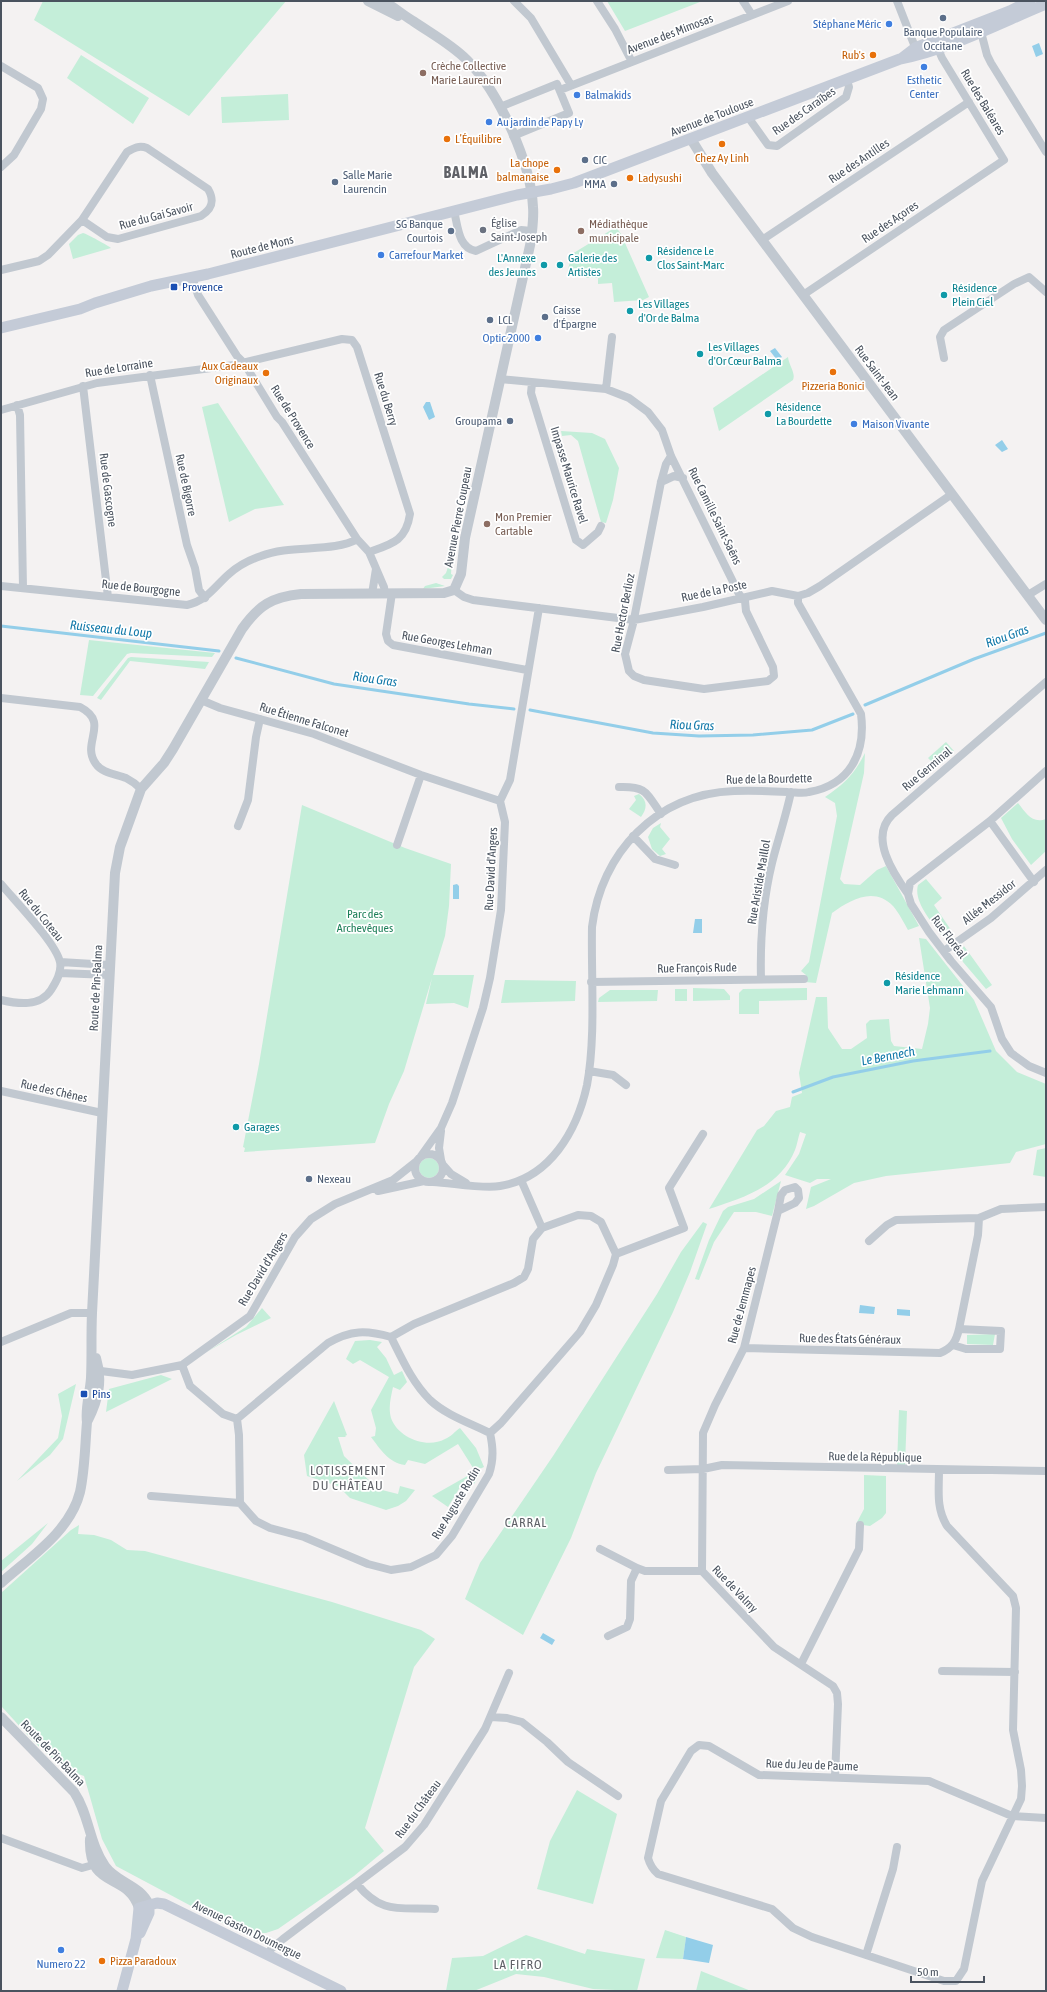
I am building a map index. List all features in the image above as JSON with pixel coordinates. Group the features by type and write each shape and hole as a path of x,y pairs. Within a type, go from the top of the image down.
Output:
{"main road":[{"path":"980,27 1030,1"},
{"path":"980,27 1046,4"},
{"name":"Avenue de Toulouse","path":"531,193 584,180 847,80 980,27"},
{"name":"Route de Mons","path":"1,328 72,312 151,286 192,276 208,274 517,195 531,193"},
{"name":"Avenue Gaston Doumergue","path":"144,1906 157,1903 164,1904 341,1991"},
{"path":"122,1991 136,1939 149,1913 144,1906"}],"street":[{"path":"368,1 394,15 412,20"},
{"name":"Avenue Pierre Coupeau","path":"383,1 456,49 469,62 500,107 514,136 528,178 533,208 532,231 465,538 461,574 454,590"},
{"path":"514,1 531,18 571,86"},
{"path":"597,1 632,62"},
{"path":"743,1 752,15"},
{"name":"Avenue des Mimosas","path":"560,90 788,1"},
{"path":"896,1 916,52"},
{"path":"980,27 987,55 991,63 1046,152"},
{"name":"Rue des Baléares","path":"936,45 1004,160 990,170"},
{"path":"1,66 38,88 43,100 41,109 14,155 1,167"},
{"name":"Rue des Caraïbes","path":"748,117 768,145 777,146 846,97 849,87 847,80"},
{"path":"500,107 557,84 560,90 569,113 514,136"},
{"name":"Rue des Antilles","path":"762,240 969,102"},
{"name":"Rue Saint-Jean","path":"691,139 712,173 1046,620"},
{"name":"Rue du Gai Savoir","path":"1,270 39,261 44,258 82,220 127,152 134,148 141,146 147,148 208,189 212,196 212,205 208,211 200,216 118,238 107,237 82,220"},
{"name":"Rue des Açores","path":"803,295 990,170"},
{"path":"454,211 461,238 465,246 470,250 476,251 521,230 532,231"},
{"name":"Rue de Provence","path":"192,276 198,295 237,356 244,363 272,411 282,422 357,539 369,552 388,594"},
{"path":"944,358 940,337 944,330 1014,284 1028,277 1046,292"},
{"path":"606,389 612,337"},
{"name":"Rue du Berry","path":"244,363 342,339 352,340 357,346 410,514 406,529 401,538 387,547 369,552"},
{"name":"Rue de Lorraine","path":"1,410 83,386 150,375 244,363"},
{"name":"Rue de Bigorre","path":"150,375 187,545 195,568 200,590 205,598"},
{"name":"Rue Camille Saint-Saëns","path":"500,379 606,389 629,398 648,412 662,430 671,456 742,598 745,601 746,611 773,666 774,676"},
{"name":"Impasse Maurice Ravel","path":"532,382 531,393 576,540 583,545 598,532 601,526"},
{"name":"Rue de Gascogne","path":"83,386 108,597"},
{"path":"17,405 20,415 22,588"},
{"name":"Rue Hector Berlioz","path":"671,456 666,464 661,482 634,620 625,654 626,664 634,676 674,685 704,689 768,681 774,676"},
{"path":"661,482 674,476 683,478"},
{"path":"798,596 808,593 820,586 952,494"},
{"name":"Rue de Bourgogne","path":"1,586 178,605 196,603 205,598 233,571 261,556 276,551 297,548 349,544 357,539"},
{"path":"376,569 372,594 444,593 454,590"},
{"path":"1028,595 1046,584"},
{"name":"Rue de la Poste","path":"454,590 467,599 634,620 703,607 772,591 798,596"},
{"name":"Route de Pin-Balma","path":"1,1583 55,1535 71,1514 80,1487 87,1422 86,1413 95,1370 91,1347 92,1313 115,873 117,859 142,789 164,763 225,659 254,613 274,600 301,594 372,594"},
{"name":"Rue Georges Lehman","path":"388,594 386,634 388,641 393,645 527,670"},
{"name":"Rue de la Bourdette","path":"433,1182 499,1186 521,1180 535,1173 552,1159 565,1140 579,1109 587,1086 589,1071 592,927 599,892 618,855 633,836 646,824 680,803 714,793 732,791 807,793 819,790 840,780 848,772 860,747 862,724 858,707 798,603 798,596"},
{"path":"500,801 510,780 527,670 539,608"},
{"name":"Rue Germinal","path":"908,894 901,884 882,846 881,838 884,824 897,810 1046,682"},
{"path":"1,698 80,706 85,709 93,718 95,724 91,753 96,765 101,769 130,780 142,789"},
{"name":"Rue Étienne Falconet","path":"201,700 220,708 314,734 421,774 500,801"},
{"path":"238,826 248,800 256,737 260,719"},
{"path":"908,894 910,883 990,821 1046,771"},
{"path":"397,844 421,774"},
{"path":"618,787 636,787 646,792 662,814"},
{"name":"Rue Aristide Maillol","path":"761,978 760,955 765,903 772,865 791,792"},
{"name":"Rue David d'Angers","path":"442,1163 439,1142 441,1128 466,1064 483,1008 502,910 505,822 500,801"},
{"path":"990,821 1034,882"},
{"path":"633,836 655,859 675,866"},
{"name":"Allée Messidor","path":"944,951 991,918 1046,870"},
{"name":"Rue du Coteau","path":"1,884 52,945 60,962 60,973 50,992 42,999 24,1004 1,1000"},
{"name":"Rue Floréal","path":"908,894 911,904 929,932 990,1007 1002,1039 1011,1053 1029,1066 1046,1073"},
{"path":"60,962 110,965"},
{"path":"60,973 109,976"},
{"name":"Rue François Rude","path":"591,982 761,978 804,979"},
{"path":"589,1071 613,1075 626,1085"},
{"name":"Rue des Chênes","path":"1,1091 102,1113"},
{"name":"Rue David d'Angers","path":"95,1370 132,1375 182,1365 250,1316 295,1237 303,1227 323,1210 393,1180 419,1159 441,1128"},
{"path":"616,1254 684,1228 669,1188 703,1134"},
{"path":"432,1154 442,1163 442,1175 433,1182 424,1181 417,1175 415,1166 419,1159 432,1154"},
{"name":"Rue de la Bourdette","path":"442,1163 452,1174 468,1184"},
{"path":"521,1180 542,1228"},
{"name":"Rue David d'Angers","path":"363,1194 424,1181"},
{"path":"868,1241 887,1225 896,1220 979,1218 1001,1209 1046,1208"},
{"name":"Rue de Jemmapes","path":"702,1571 703,1433 715,1405 744,1348 778,1211"},
{"path":"237,1419 328,1343 342,1335 355,1332 373,1332 391,1337 414,1324 514,1283 524,1277 528,1269 534,1239 542,1228 578,1215 591,1216 601,1222 616,1254 614,1265 596,1305 580,1332 502,1423 490,1433 453,1415 431,1400 408,1370 391,1337"},
{"path":"959,1329 1001,1331 1000,1349 966,1349 953,1345 959,1329 978,1234 979,1218"},
{"path":"1,1342 71,1314 92,1313"},
{"name":"Rue des États Généraux","path":"744,1348 940,1353 953,1345"},
{"path":"182,1365 190,1386 223,1414 237,1419"},
{"path":"151,1496 240,1503 239,1435 237,1419"},
{"name":"Rue Auguste Rodin","path":"240,1503 256,1521 270,1528 304,1537 368,1564 391,1570 411,1567 425,1562 445,1546 489,1474 493,1463 490,1433"},
{"name":"Rue de la République","path":"703,1469 722,1465 1046,1472"},
{"path":"668,1470 703,1469"},
{"path":"939,1470 939,1511 947,1526 1013,1596 1016,1608 1013,1730 1021,1770 1022,1786 1021,1799 1012,1816"},
{"path":"801,1664 859,1549 860,1525"},
{"name":"Rue de Valmy","path":"600,1549 645,1571 702,1571 774,1647 829,1681 837,1693 835,1777"},
{"path":"608,1636 627,1627 630,1618 631,1581 637,1568"},
{"path":"942,1671 1015,1672"},
{"name":"Rue du Château","path":"268,1954 271,1949 283,1939 405,1847 424,1825 485,1729 509,1673"},
{"name":"Route de Pin-Balma","path":"1,1717 74,1792 85,1813 90,1833 90,1854 98,1863"},
{"path":"491,1717 507,1718 522,1722 547,1742 568,1762 618,1796"},
{"name":"Rue du Jeu de Paume","path":"1012,1816 982,1881 964,1969 956,1981 944,1982 802,1934 772,1909 658,1874 651,1867 648,1858 661,1800 690,1751 700,1745 709,1746 759,1775 929,1780 1012,1816 1046,1818"},
{"path":"1,1838 82,1868 98,1863 139,1890 144,1906"},
{"path":"866,1955 893,1869 897,1847"},
{"path":"357,1884 365,1894 387,1907 394,1909 435,1909"}],"green space":[{"path":"43,1 286,1 189,116 34,20"},
{"path":"607,1 699,1 700,2 625,31"},
{"path":"81,55 149,98 133,124 67,78"},
{"path":"288,94 289,120 222,123 221,97"},
{"path":"616,227 621,234 649,297 643,300 614,302 612,283 598,284 598,278 586,278 585,273 567,273 572,254"},
{"path":"83,233 111,248 73,259 69,244 78,235"},
{"path":"788,357 794,375 793,380 719,431 713,408"},
{"path":"218,403 284,505 255,509 229,522 202,407"},
{"path":"561,431 592,433 605,439 619,468 613,500 606,523 601,522 578,441 571,435 562,436"},
{"path":"450,561 452,561 451,574 453,575 451,579 444,579 442,577 446,573"},
{"path":"436,583 445,586 423,589 425,586"},
{"path":"89,640 215,653 212,657 127,654 93,696 80,695"},
{"path":"128,658 209,662 205,669 130,661 101,700 97,698"},
{"path":"946,742 954,751 936,766 928,758"},
{"path":"865,753 864,773 840,879 844,884 860,885 877,870 886,866 919,926 908,930 893,906 886,900 870,896 854,900 832,913 816,983 805,982 806,975 801,971 809,962 837,816 835,803 825,797 838,788 848,778 857,767"},
{"path":"639,794 644,799 646,805 641,817 629,809 636,800 634,796"},
{"path":"1018,803 1033,819 1046,819 1046,851 1031,865 1012,839 1001,818"},
{"name":"Parc des Archevêques","path":"302,805 405,848 451,864 449,906 445,936 433,975 474,975 468,1008 454,1003 426,1004 432,978 404,1071 389,1104 375,1143 244,1152 245,1148 243,1147 259,1064"},
{"path":"661,823 660,827 670,839 662,849 666,854 660,856 652,849 648,837 653,828"},
{"path":"926,879 942,898 934,905 951,930 942,936 929,919 918,898 918,885"},
{"path":"919,938 926,939 974,1000 996,1051 1017,1072 1046,1084 1046,1144 1016,1152 1010,1163 886,1176 854,1183 806,1209 811,1187 831,1179 817,1179 810,1183 785,1175 799,1154 806,1134 800,1132 795,1150 788,1163 770,1182 747,1195 709,1209 757,1130 764,1126 776,1111 790,1107 792,1097 802,1093 799,1073 816,997 827,997 828,1028 842,1049 851,1049 867,1038 866,1024 870,1020 889,1019 891,1041 894,1046 922,1049 930,1008"},
{"path":"964,946 992,985 986,989 963,962 959,953"},
{"path":"505,980 576,981 575,1001 501,1003"},
{"path":"693,988 724,989 730,996 730,1000 693,1001"},
{"path":"807,988 807,1000 759,1001 759,1014 739,1014 739,993 743,989"},
{"path":"675,989 687,989 687,1001 675,1001"},
{"path":"610,990 658,990 657,1001 598,1002 599,998"},
{"path":"1046,1148 1046,1177 1033,1175 1037,1150"},
{"path":"429,1158 436,1161 439,1168 436,1175 429,1178 422,1175 419,1168 422,1161"},
{"path":"781,1181 772,1216 756,1212 734,1212 714,1242 699,1280 695,1279 709,1240 723,1211 728,1207 754,1199"},
{"path":"703,1222 707,1224 690,1272 673,1312 596,1473 571,1538 523,1635 465,1599 480,1563 553,1456 657,1294 681,1252"},
{"path":"262,1308 271,1318 236,1335 205,1353 246,1327"},
{"path":"995,1334 993,1345 967,1344 967,1335"},
{"path":"370,1340 382,1342 377,1347 386,1358 394,1375 402,1371 407,1382 400,1390 393,1387 390,1402 391,1418 400,1431 414,1440 430,1443 438,1442 447,1438 460,1428 476,1448 484,1467 475,1471 458,1444 425,1464 408,1460 405,1465 399,1464 381,1451 371,1437 375,1436 376,1428 371,1410 389,1377 360,1360 353,1364 346,1359 355,1341"},
{"path":"161,1375 172,1379 106,1412 109,1389"},
{"path":"76,1384 63,1439 50,1455 17,1481 58,1438 62,1416 58,1394"},
{"path":"334,1401 347,1435 345,1436 346,1437 338,1437 344,1456 378,1489 398,1494 400,1486 415,1490 406,1501 398,1506 386,1510 350,1498 338,1486 307,1476 304,1455"},
{"path":"899,1410 907,1411 905,1465 897,1465"},
{"path":"478,1470 480,1474 474,1484 465,1479 448,1507 432,1496"},
{"path":"864,1475 886,1476 886,1513 882,1518 870,1526 856,1524 864,1509"},
{"path":"48,1523 32,1544 1,1572 1,1561"},
{"path":"79,1525 78,1534 94,1535 111,1540 127,1550 145,1551 332,1602 421,1630 435,1639 414,1667 365,1828 384,1851 354,1876 278,1929 266,1933 253,1933 225,1924 116,1866 102,1839 84,1776 72,1771 49,1756 1,1706 1,1593 71,1530"},
{"path":"577,1790 617,1814 593,1904 537,1889 550,1841"},
{"path":"665,1930 686,1937 683,1959 656,1958"},
{"path":"526,1935 585,1954 587,1949 645,1959 637,1991 593,1989 544,1977 516,1974 474,1991 446,1991 452,1958 483,1956"},
{"path":"701,1971 751,1991 696,1991"}],"water":[{"path":"1039,43 1043,54 1036,57 1032,46"},
{"path":"775,348 782,357 777,360 770,351"},
{"path":"426,402 430,402 435,417 429,420 423,407"},
{"path":"1002,440 1008,449 1002,452 995,445"},
{"path":"457,884 459,886 459,899 453,899 453,885"},
{"path":"695,919 702,919 702,933 693,933"},
{"path":"860,1305 875,1307 874,1314 859,1313"},
{"path":"897,1309 910,1310 910,1316 897,1315"},
{"path":"543,1633 555,1640 552,1645 540,1638"},
{"path":"686,1937 713,1945 709,1963 683,1959"}],"waterway":[{"name":"Ruisseau du Loup","path":"1,626 219,651"},
{"name":"Riou Gras","path":"865,705 974,659 1046,633"},
{"name":"Riou Gras","path":"236,658 334,684 469,704 514,709"},
{"name":"Riou Gras","path":"530,710 653,733 699,736 753,735 812,730 853,714"},
{"name":"Le Bennech","path":"793,1092 833,1077 913,1061 990,1051"}],"place":[{"name":"Banque Populaire Occitane","path":"943,18"},
{"name":"Stéphane Méric","path":"889,24"},
{"name":"Rub's","path":"873,55"},
{"name":"Esthetic Center","path":"924,67"},
{"name":"Crèche Collective Marie Laurencin","path":"423,73"},
{"name":"Balmakids","path":"577,95"},
{"name":"Au jardin de Papy Ly","path":"489,122"},
{"name":"L’Équilibre","path":"447,139"},
{"name":"Chez Ay Linh","path":"722,144"},
{"name":"CIC","path":"585,160"},
{"name":"La chope balmanaise","path":"557,170"},
{"name":"Ladysushi","path":"630,178"},
{"name":"Salle Marie Laurencin","path":"335,182"},
{"name":"MMA","path":"614,184"},
{"name":"Église Saint-Joseph","path":"483,230"},
{"name":"SG Banque Courtois","path":"451,231"},
{"name":"Médiathèque municipale","path":"581,231"},
{"name":"Carrefour Market","path":"381,255"},
{"name":"Résidence Le Clos Saint-Marc","path":"649,258"},
{"name":"L'Annexe des Jeunes","path":"544,265"},
{"name":"Galerie des Artistes","path":"560,265"},
{"name":"Provence","path":"174,287"},
{"name":"Résidence Plein Ciel","path":"944,295"},
{"name":"Les Villages d'Or de Balma","path":"630,311"},
{"name":"Caisse d'Épargne","path":"545,317"},
{"name":"LCL","path":"490,320"},
{"name":"Optic 2000","path":"538,338"},
{"name":"Les Villages d'Or Cœur Balma","path":"700,354"},
{"name":"Pizzeria Bonici","path":"833,372"},
{"name":"Aux Cadeaux Originaux","path":"266,373"},
{"name":"Résidence La Bourdette","path":"768,414"},
{"name":"Groupama","path":"510,421"},
{"name":"Maison Vivante","path":"854,424"},
{"name":"Mon Premier Cartable","path":"487,524"},
{"name":"Résidence Marie Lehmann","path":"887,983"},
{"name":"Garages","path":"236,1127"},
{"name":"Nexeau","path":"309,1179"},
{"name":"Pins","path":"84,1394"},
{"name":"Numero 22","path":"61,1950"},
{"name":"Pizza Paradoux","path":"102,1961"}],"district":[{"name":"BALMA","path":"466,172"},
{"name":"LOTISSEMENT DU CHÂTEAU","path":"348,1478"},
{"name":"CARRAL","path":"526,1522"},
{"name":"LA FIFRO","path":"518,1964"}]}
